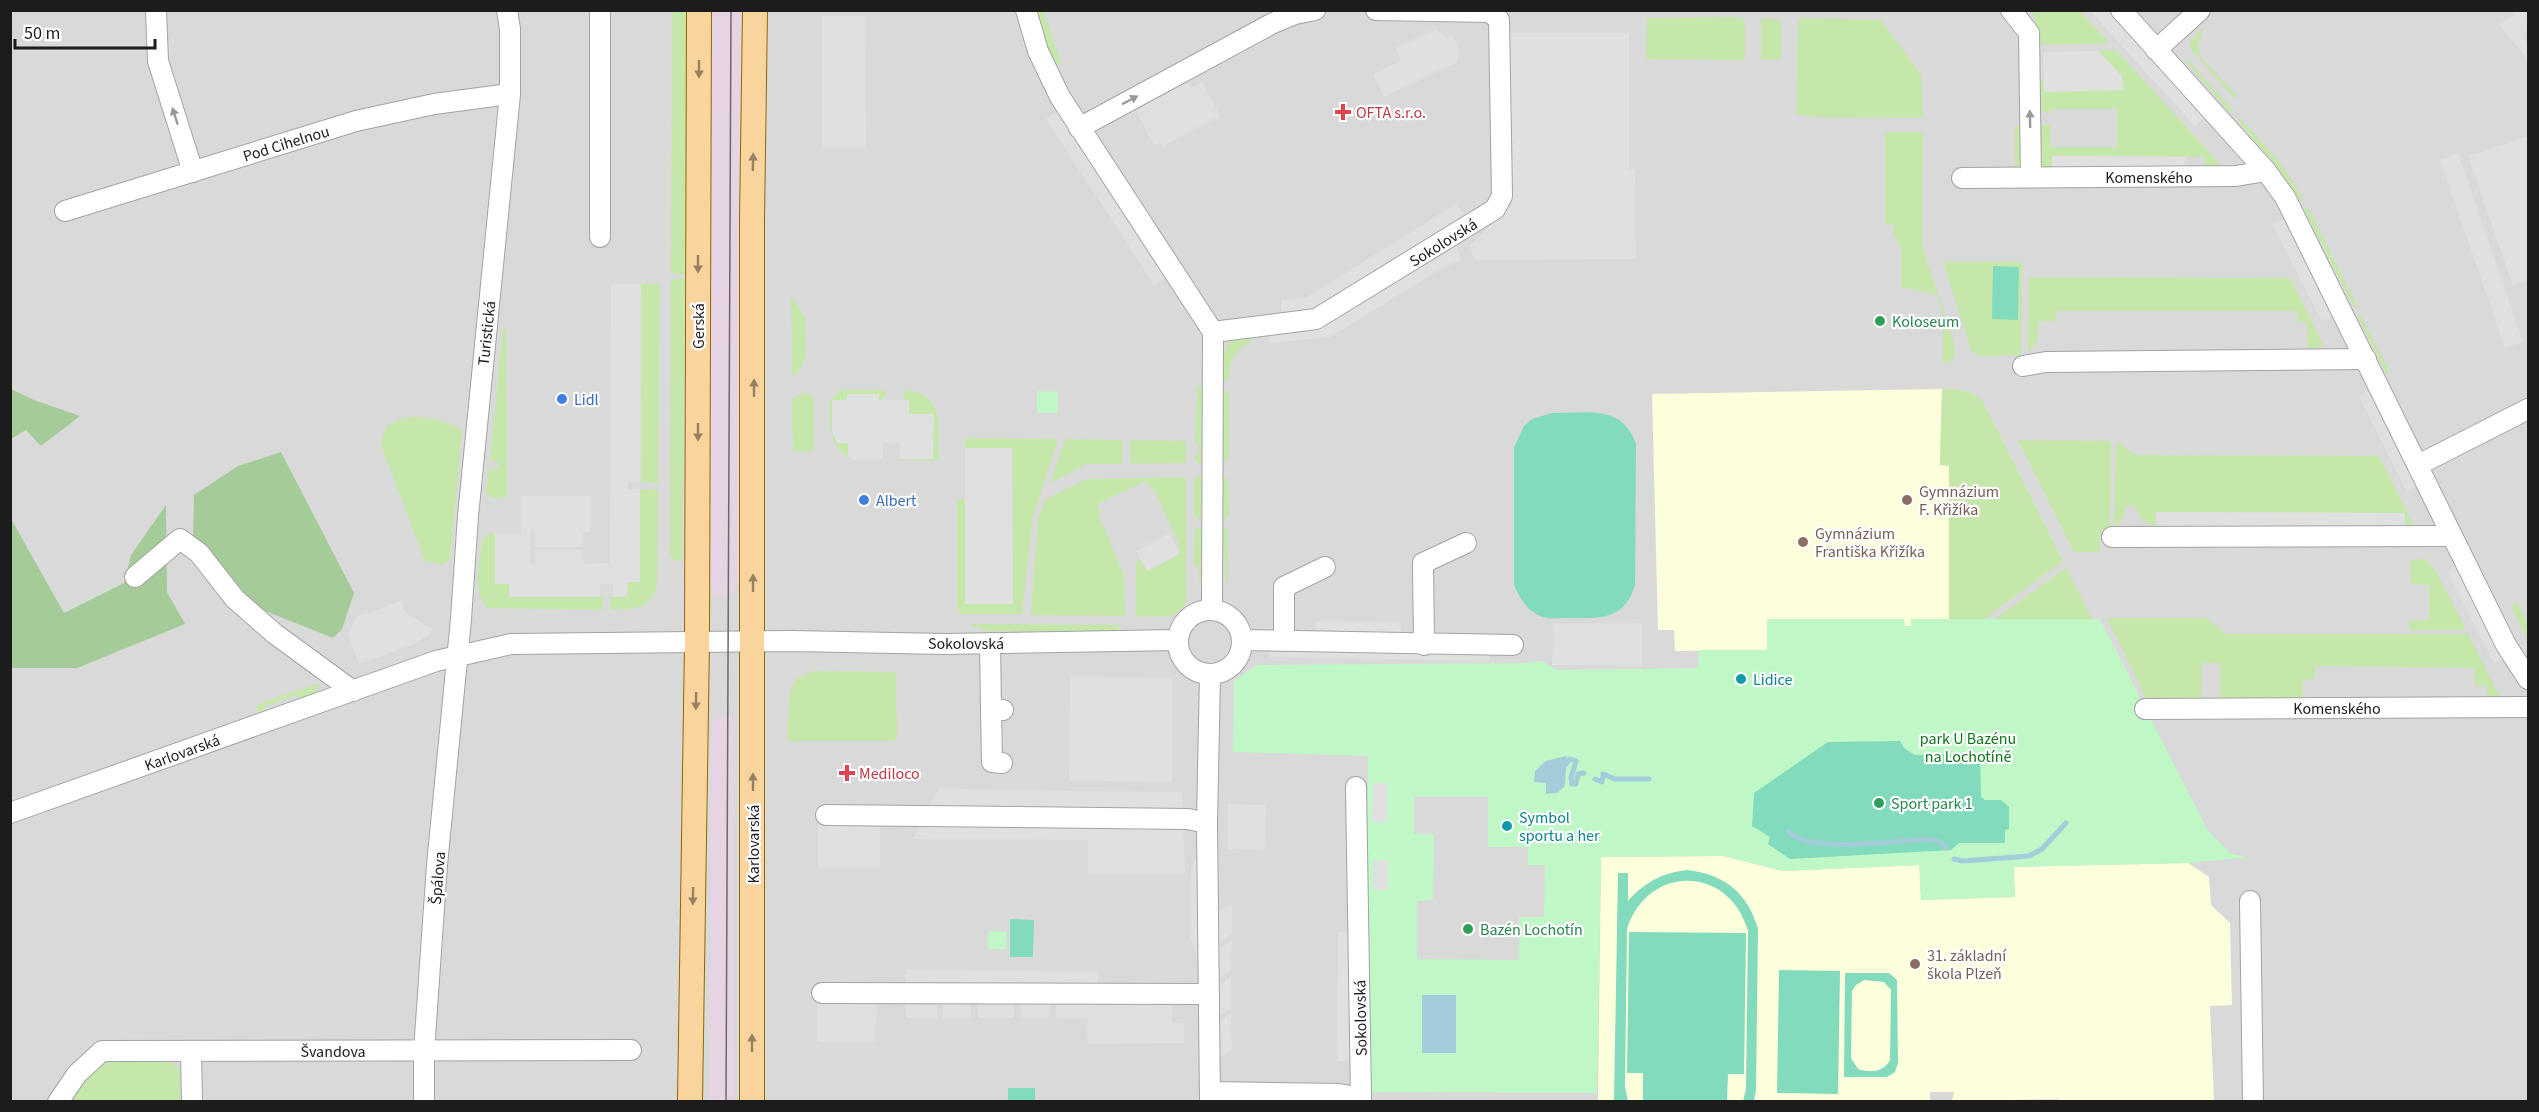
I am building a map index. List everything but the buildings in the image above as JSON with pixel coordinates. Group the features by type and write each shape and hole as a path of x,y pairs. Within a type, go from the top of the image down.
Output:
{"main road":[{"name":"Gerská","path":"697,642 699,10"},
{"path":"753,642 752,221 755,10"},
{"path":"690,1101 697,642"},
{"name":"Karlovarská","path":"752,1101 753,642"}],"street":[{"path":"156,10 158,61 193,172"},
{"name":"Turistická","path":"458,655 468,516 510,94 510,29 507,10"},
{"path":"600,10 600,237"},
{"path":"1026,10 1038,51 1060,97 1213,332 1212,610"},
{"path":"1079,128 1273,23 1294,14 1315,10"},
{"name":"Sokolovská","path":"1213,332 1316,319 1494,209 1502,196 1505,15 1490,12 1376,10"},
{"path":"2011,10 2029,33 2031,177"},
{"path":"2121,10 2266,171 2288,204 2506,645 2529,679"},
{"path":"2156,50 2200,10"},
{"name":"Pod Cihelnou","path":"65,211 395,111 510,94"},
{"name":"Komenského","path":"1962,178 2236,176 2266,171"},
{"path":"2023,366 2046,362 2366,359"},
{"path":"2418,465 2529,409"},
{"path":"2112,537 2452,536"},
{"path":"135,577 180,539 199,553 235,599 275,634 353,691"},
{"path":"1424,645 1423,563 1466,543"},
{"path":"1284,641 1284,586 1325,567"},
{"path":"1212,610 1230,616 1240,631 1242,640 1241,650 1231,666 1210,674 1200,672 1184,660 1178,640 1180,631 1193,615 1212,610"},
{"name":"Sokolovská","path":"753,642 990,644 1178,640"},
{"path":"1242,640 1513,645"},
{"name":"Karlovarská","path":"10,813 458,655 512,644 753,642"},
{"path":"990,644 997,709 992,762 1002,763"},
{"name":"Špálova","path":"424,1101 424,1051 437,866 458,655"},
{"name":"Sokolovská","path":"1210,674 1207,823 1210,1097 1339,1094 1361,1098 1356,787"},
{"name":"Komenského","path":"2145,709 2529,706"},
{"path":"826,815 1188,819 1207,823"},
{"path":"2250,901 2253,1101"},
{"path":"822,993 1209,994"},
{"name":"Švandova","path":"58,1101 77,1074 102,1051 631,1050"},
{"path":"191,1051 192,1101"}],"shaded area":[{"path":"11,11 2528,11 2528,1101 11,1101"},
{"path":"707,11 741,11 744,279 741,574 732,595 715,596 709,577"},
{"path":"2090,11 2109,11 2206,117 2195,126"},
{"path":"2512,11 2528,11 2528,29 2522,36 2528,44 2528,60 2499,24 2516,15"},
{"path":"822,16 865,16 866,147 822,147"},
{"path":"1435,29 1448,38 1453,36 1459,49 1457,62 1384,97 1373,74 1401,61 1395,48"},
{"path":"1510,33 1629,33 1629,169 1635,171 1636,259 1474,260 1470,245 1512,205"},
{"path":"2098,51 2122,76 2123,90 2044,92 2043,52"},
{"path":"1202,82 1220,116 1162,146 1160,142 1154,146 1136,110 1188,83 1191,88"},
{"path":"1059,110 1167,276 1154,285 1046,119"},
{"path":"2528,136 2528,280 2513,286 2468,156"},
{"path":"2458,153 2523,342 2505,348 2440,160"},
{"path":"2052,156 2185,157 2185,171 2052,170"},
{"path":"1456,204 1465,216 1310,310 1281,312 1281,300 1307,297"},
{"path":"2286,218 2335,315 2322,322 2272,224"},
{"path":"1457,246 1461,260 1439,270 1330,337 1270,343 1269,331"},
{"path":"611,284 641,284 640,482 628,482 628,489 640,489 640,582 628,582 627,597 613,597 613,584 600,584 600,597 509,597 509,584 495,584 495,534 521,534 521,496 591,496 591,531 583,532 583,547 535,547 535,532 530,531 530,564 535,564 535,550 583,550 584,564 610,563"},
{"name":"Gymnázium Františka Křižíka","path":"1942,389 1940,465 1949,465 1949,620 1912,619 1911,626 1904,626 1904,619 1768,619 1767,650 1675,651 1674,630 1658,630 1652,394"},
{"path":"2371,390 2418,486 2407,492 2359,396"},
{"path":"847,394 879,394 879,400 909,400 909,414 934,414 933,459 900,459 900,443 883,443 883,459 848,457 848,443 837,443 832,432 832,400 847,400"},
{"path":"965,448 1012,448 1013,604 965,604"},
{"path":"2156,512 2405,513 2405,528 2156,526"},
{"path":"1169,533 1180,554 1147,571 1136,551"},
{"path":"2457,565 2504,658 2494,663 2447,571"},
{"path":"401,601 406,613 434,630 417,643 359,664 348,634 356,617"},
{"path":"1316,621 1401,622 1401,634 1316,634"},
{"path":"1642,623 1642,666 1552,665 1553,624"},
{"path":"1270,646 1490,650 1489,661 1269,657"},
{"path":"1070,677 1172,678 1172,782 1069,781"},
{"path":"712,718 733,718 734,1101 709,1101"},
{"path":"1373,783 1387,783 1387,822 1372,822"},
{"path":"938,789 1182,792 1185,874 1088,874 1088,840 913,839"},
{"path":"1228,804 1266,805 1265,850 1228,849"},
{"path":"818,825 880,825 880,867 818,867"},
{"path":"1199,847 1199,960 1191,940 1191,871"},
{"name":"31. základní škola Plzeň","path":"1723,856 1783,871 1920,865 1921,900 2015,897 2013,867 2188,863 2209,877 2211,905 2230,923 2232,1005 2210,1006 2214,1101 2059,1102 2058,1099 1952,1101 1954,1092 1930,1092 1930,1102 1598,1102 1601,857"},
{"path":"1388,860 1388,890 1373,890 1373,861"},
{"path":"1232,903 1232,934 1216,945 1215,913"},
{"path":"1338,932 1353,932 1352,1061 1337,1061"},
{"path":"1232,940 1231,971 1216,981 1216,951"},
{"path":"906,970 1098,971 1098,984 1173,985 1172,1022 1184,1023 1184,1043 1088,1044 1087,1019 1056,1018 1056,1002 1049,1002 1049,1018 1020,1018 1021,1002 1014,1002 1014,1018 978,1018 978,1001 971,1001 971,1018 943,1018 943,1001 937,1001 937,1018 906,1018"},
{"path":"1231,977 1231,1009 1216,1018 1216,987"},
{"path":"818,985 878,986 875,1042 817,1042"},
{"path":"1231,1014 1232,1050 1216,1060 1215,1024"}],"green space":[{"path":"672,11 687,11 685,275 671,273"},
{"path":"1037,11 1043,11 1062,65 1052,62"},
{"path":"2030,11 2079,11 2108,41 2103,44 2035,45 2035,16"},
{"path":"1740,17 1745,21 1745,60 1646,59 1648,18"},
{"path":"1761,18 1781,20 1781,59 1761,60"},
{"path":"1801,18 1881,20 1921,75 1923,116 1918,118 1814,117 1796,114 1798,22"},
{"path":"2204,27 2198,46 2199,55 2237,96 2235,99 2190,48 2190,42"},
{"path":"2116,50 2221,165 2205,171 2205,157 2052,156 2052,170 2043,168 2037,163 2037,128 2050,124 2050,147 2117,147 2117,109 2050,109 2050,114 2039,110 2039,83 2044,79 2044,92 2122,76 2098,51"},
{"path":"2186,61 2189,61 2233,110 2230,113"},
{"path":"2240,118 2279,161 2302,197 2300,201 2280,170 2237,120"},
{"path":"2015,126 2024,126 2024,168 2015,168"},
{"path":"1885,132 1923,132 1922,246 1954,343 1953,359 1947,362 1943,363 1943,317 1937,295 1901,287 1901,246 1893,233 1894,224 1885,224"},
{"path":"2303,208 2308,208 2356,303 2354,307"},
{"path":"1943,262 2022,262 2021,355 1979,356 1972,352"},
{"path":"1993,266 2019,267 2018,320 1992,319"},
{"path":"2032,277 2290,278 2324,346 2308,349 2307,322 2297,322 2297,311 2056,311 2055,321 2039,321 2037,341 2028,353 2028,279"},
{"path":"671,279 685,279 682,561 674,560 670,555"},
{"path":"641,284 660,284 658,483 641,482"},
{"path":"791,295 805,318 806,354 801,368 792,377"},
{"path":"2359,313 2389,370 2387,375 2357,315"},
{"path":"503,327 506,328 507,498 492,498 486,492 489,470 498,469 498,461 490,461"},
{"path":"1250,334 1250,343 1236,353 1231,362 1229,380 1223,382 1225,350 1233,340"},
{"path":"1197,386 1202,386 1201,464 1198,464 1195,459 1195,454 1199,453 1199,444 1195,444"},
{"path":"11,389 34,400 80,416 41,446 26,430 11,439"},
{"path":"1942,389 1968,392 1982,400 2063,561 1949,645 1949,466 1940,465"},
{"path":"840,390 882,390 886,393 882,401 879,400 879,394 847,394 848,457 836,446 830,425 830,401"},
{"path":"904,390 918,393 934,405 939,425 938,461 891,460 933,459 909,414 909,401 903,400"},
{"path":"1222,390 1229,392 1229,458 1222,464"},
{"path":"1037,391 1058,392 1058,413 1037,413"},
{"path":"804,392 812,396 814,402 814,451 793,452 792,399"},
{"path":"1590,412 1613,417 1622,422 1630,431 1636,444 1635,585 1624,605 1609,615 1590,618 1544,617 1536,614 1526,605 1514,585 1514,447 1524,426 1532,419 1552,413"},
{"path":"406,417 435,419 462,430 450,560 441,565 425,561 381,445 386,426"},
{"path":"965,438 1056,439 1057,443 1033,517 1022,614 960,614 957,605 957,499 965,499 965,604 1012,604 1012,448 965,448"},
{"path":"1067,439 1122,440 1122,464 1087,464 1050,483"},
{"path":"1130,440 1186,441 1186,463 1131,464"},
{"path":"2018,440 2108,441 2111,443 2110,532 2100,533 2100,552 2074,552"},
{"path":"2118,443 2136,455 2379,456 2413,524 2405,527 2405,513 2157,512 2156,526 2141,520 2135,506 2126,506 2124,515 2114,531 2116,444"},
{"path":"281,452 354,593 342,629 333,638 250,605 193,542 194,495 238,466"},
{"path":"1222,475 1228,480 1229,513 1226,520 1222,520"},
{"path":"1202,476 1201,520 1194,516 1194,478"},
{"path":"1186,478 1186,601 1183,608 1172,615 1136,616 1136,563 1140,559 1147,571 1180,553 1178,542 1154,489 1151,490 1146,481 1097,504 1101,513 1098,514 1124,575 1125,616 1031,615 1038,518 1045,500 1086,479"},
{"path":"640,489 658,490 655,593 646,604 641,606 611,610 610,597 627,597 628,581 640,581"},
{"path":"166,505 167,592 185,624 77,668 11,668 10,517 64,613 124,583 131,555"},
{"path":"1202,526 1201,581 1199,581 1199,566 1194,566 1195,529"},
{"path":"1222,526 1228,528 1228,581 1226,582"},
{"path":"488,534 495,534 495,583 509,584 509,597 603,597 603,610 488,608 480,594 478,576 482,540"},
{"path":"2425,559 2436,571 2466,630 2409,630 2409,621 2429,620 2429,585 2411,584 2410,560"},
{"path":"2067,569 2100,635 1959,645"},
{"path":"2517,602 2528,626 2528,640 2511,606"},
{"path":"2107,618 2205,618 2227,634 2468,634 2500,697 2487,701 2487,686 2475,686 2474,668 2315,666 2315,679 2303,680 2302,700 2220,700 2220,663 2202,663 2201,698 2146,698"},
{"name":"park U Bazénu na Lochotíně","path":"1767,619 1904,619 1905,626 1911,626 1911,619 2100,619 2208,831 2232,854 2248,857 2188,863 2014,867 2015,897 1921,900 1919,865 1783,871 1723,856 1601,857 1597,1093 1370,1092 1366,1089 1368,756 1233,752 1234,681 1257,665 1542,661 1557,670 1698,668 1699,650 1767,650","holes":["1414,797 1488,797 1488,847 1528,847 1528,865 1545,865 1544,917 1519,917 1519,960 1417,959 1417,901 1433,900 1434,834 1414,834"]},
{"path":"969,624 1122,626 1109,632 985,631"},
{"path":"813,671 894,672 896,675 897,737 894,741 788,741 788,709 793,685 796,680"},
{"path":"320,683 316,693 300,700 297,695 263,707 264,712 258,713 256,706 259,704"},
{"name":"Sport park 1","path":"1900,741 1904,748 1915,755 1945,754 1980,758 1981,797 1985,800 2001,800 2009,807 2009,829 2005,830 2005,843 1959,843 1951,850 1790,859 1768,844 1770,837 1752,826 1754,793 1828,742"},
{"path":"1687,870 1712,876 1733,888 1748,905 1758,929 1754,1101 1743,1101 1746,1089 1748,931 1738,909 1724,894 1707,884 1688,881 1670,884 1652,893 1637,908 1627,929 1625,1087 1628,1101 1614,1101 1618,873 1628,873 1628,901 1654,879"},
{"path":"1010,919 1034,920 1033,957 1010,957"},
{"path":"988,931 1007,932 1006,949 988,949"},
{"path":"1629,932 1746,933 1744,1074 1728,1074 1727,1101 1643,1101 1643,1073 1627,1073"},
{"path":"1779,970 1840,971 1838,1094 1777,1093"},
{"path":"1845,973 1889,973 1897,980 1898,1063 1895,1072 1887,1077 1844,1077","holes":["1864,980 1884,982 1891,990 1890,1060 1880,1069 1872,1071 1858,1069 1851,1058 1852,991"]},
{"path":"108,1060 170,1061 180,1070 180,1101 71,1102 86,1078"},
{"path":"1008,1088 1035,1088 1035,1101 1008,1101"}],"water":[{"path":"1566,756 1570,763 1566,768 1565,786 1557,793 1546,794 1546,783 1534,782 1535,771 1546,761"},
{"path":"1422,995 1456,995 1456,1053 1422,1053"}],"waterway":[{"path":"1563,764 1570,759 1576,761 1571,778 1572,784 1576,784 1578,774 1584,773"},
{"path":"1595,779 1602,782 1603,774 1615,779 1649,779"},
{"path":"1954,859 1963,861 2029,856 2042,849 2066,823"},
{"path":"1789,832 1800,839 1815,843 1854,844 1926,839 1941,842 1946,848"}],"tram line":[{"path":"726,1102 731,10"}],"place":[{"name":"OFTA s.r.o.","path":"1343,112"},
{"name":"Koloseum","path":"1880,321"},
{"name":"Lidl","path":"562,399"},
{"name":"Albert","path":"864,500"},
{"name":"Gymnázium F. Křižíka","path":"1907,500"},
{"name":"Gymnázium Františka Křižíka","path":"1803,542"},
{"name":"Lidice","path":"1741,679"},
{"name":"Mediloco","path":"847,773"},
{"name":"Sport park 1","path":"1879,803"},
{"name":"Symbol sportu a her","path":"1507,826"},
{"name":"Bazén Lochotín","path":"1468,929"},
{"name":"31. základní škola Plzeň","path":"1915,964"}]}
